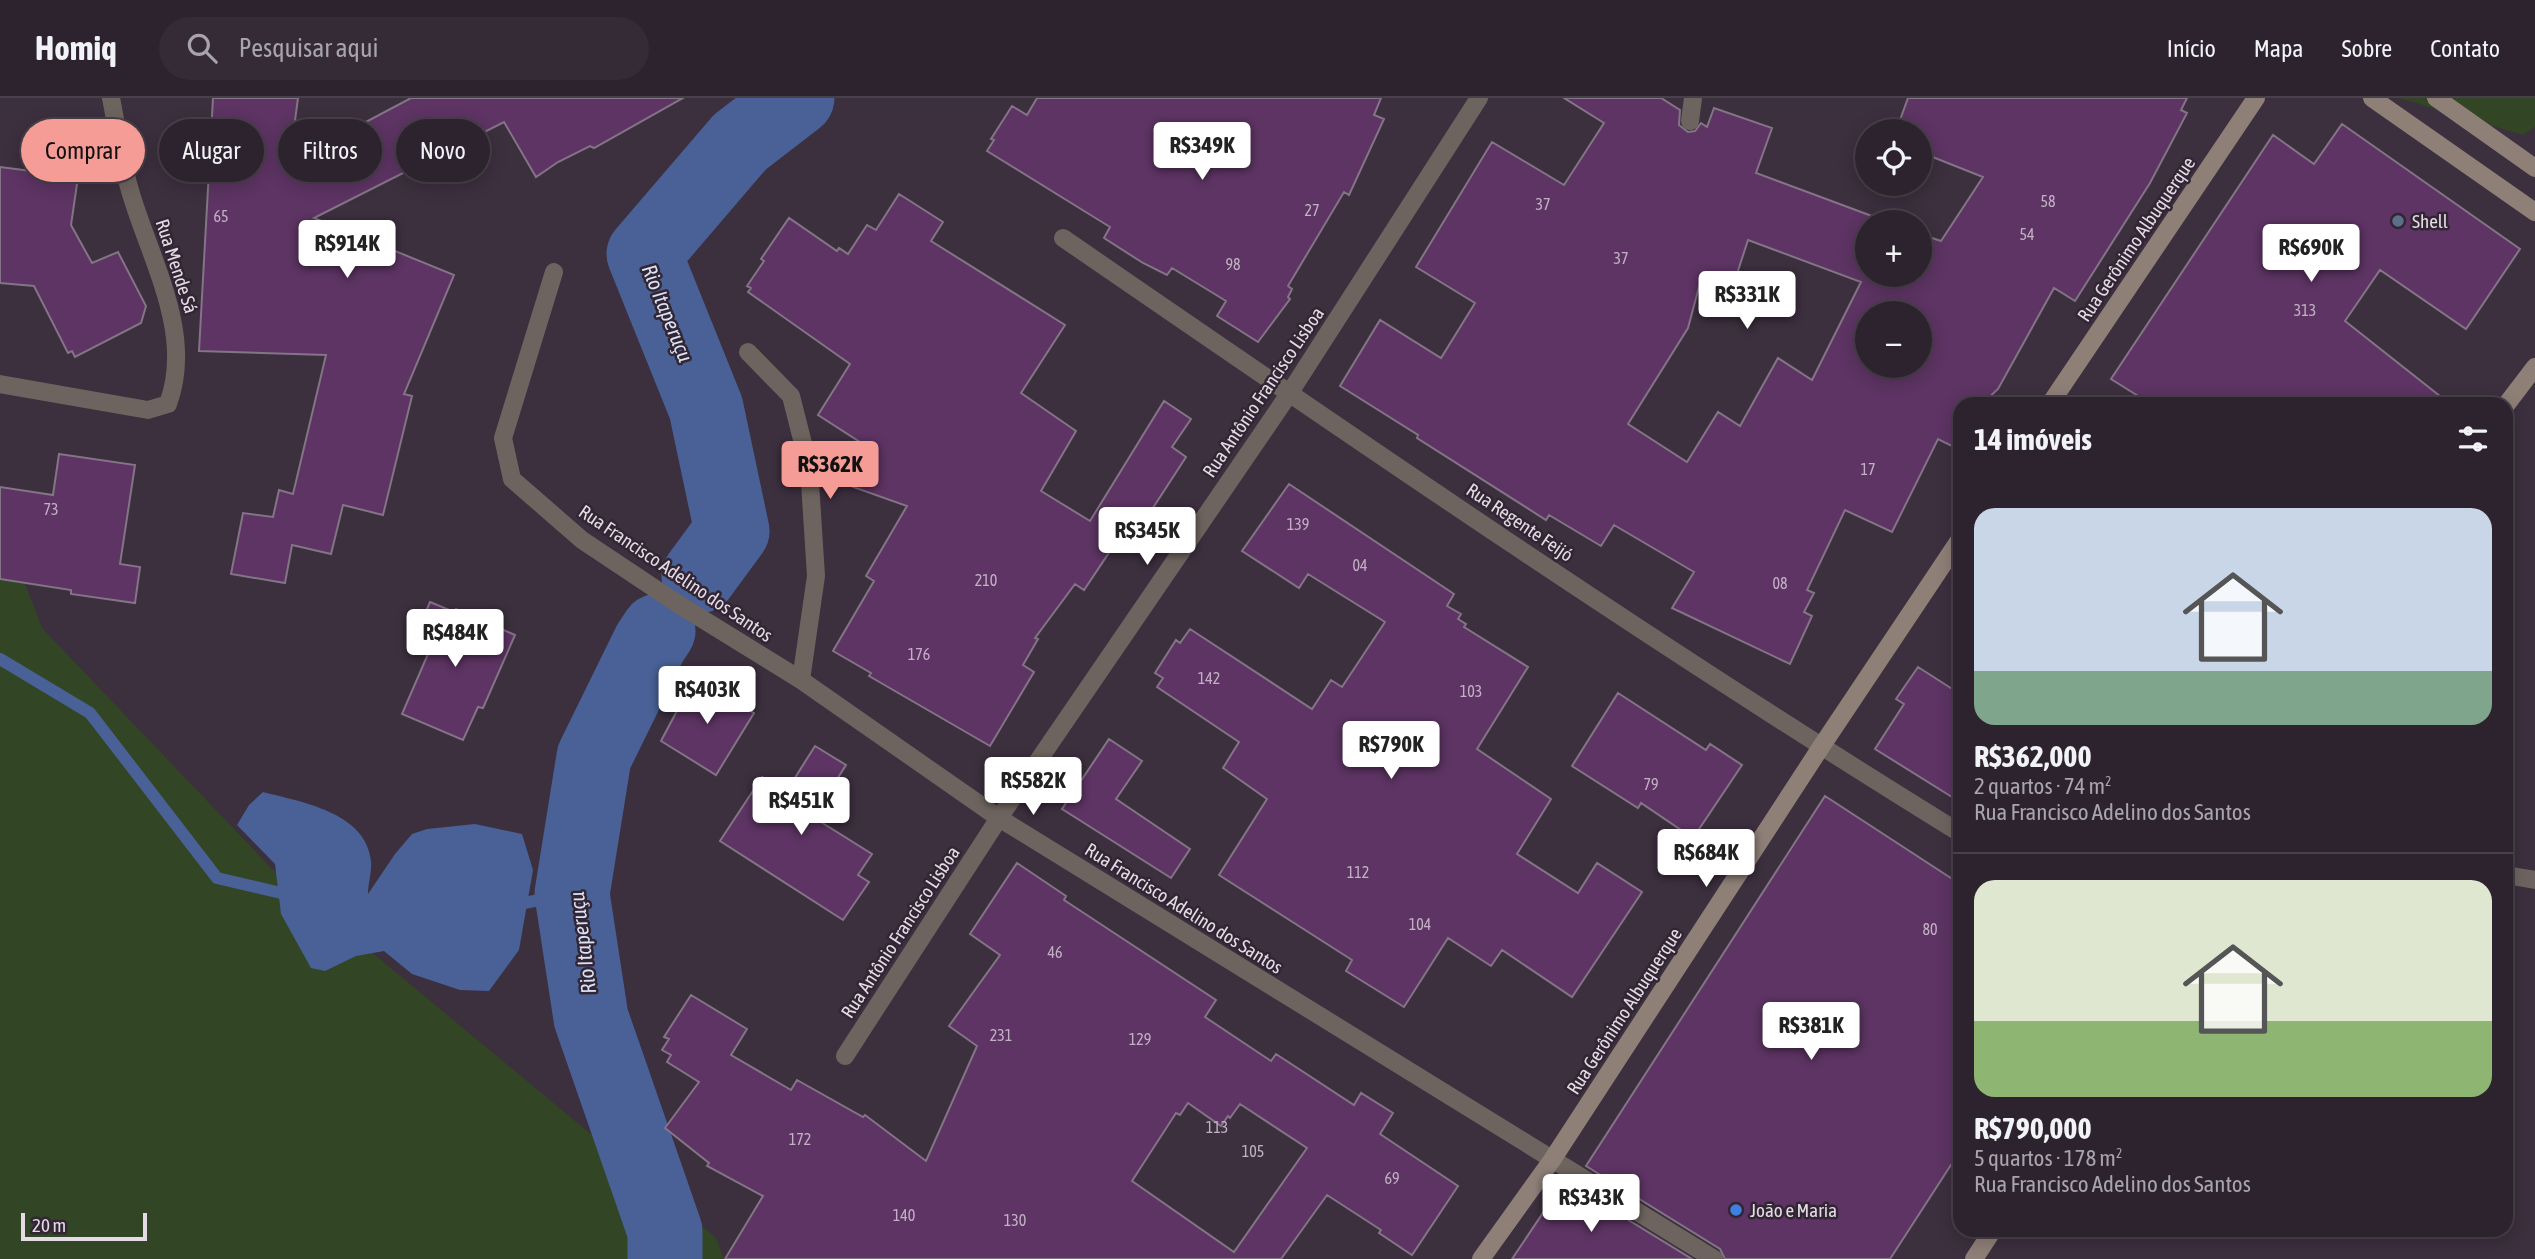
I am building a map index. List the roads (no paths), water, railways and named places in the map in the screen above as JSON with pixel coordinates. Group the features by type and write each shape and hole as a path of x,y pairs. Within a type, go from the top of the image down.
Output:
{"street":[{"name":"Rua Mende Sá","path":"0,384 148,410 168,404 175,386 174,323 129,187 111,98"},
{"name":"Rua Antônio Francisco Lisboa","path":"845,1056 999,818 1289,394 1479,98"},
{"path":"1690,121 1693,98"},
{"name":"Rua Gerônimo Albuquerque","path":"2055,397 2256,98"},
{"path":"2372,98 2535,212"},
{"path":"2436,98 2535,168"},
{"name":"Rua Regente Feijó","path":"1063,238 1289,394 1821,747 1953,829"},
{"name":"Rua Francisco Adelino dos Santos","path":"554,272 503,438 512,479 582,540 678,604 802,680 999,818 1714,1259"},
{"path":"748,352 791,396 809,467 816,576 802,680"},
{"path":"2512,397 2535,368"},
{"name":"Rua Gerônimo Albuquerque","path":"1481,1259 1552,1160 1953,549"},
{"path":"2513,876 2535,880"},
{"path":"1974,1259 1988,1237"}],"water":[{"path":"263,792 313,805 345,820 357,831 366,844 371,861 368,894 412,834 427,829 475,824 522,834 533,870 519,950 489,991 460,990 412,974 384,951 356,956 325,971 311,968 281,914 275,864 237,825 249,805"}],"waterway":[{"name":"Rio Itaperuçu","path":"699,576 732,531 706,408 644,254 740,142 797,98"},
{"name":"Rio Itaperuçu","path":"658,631 594,757 572,894 591,1018 665,1231 665,1259"},
{"path":"0,659 90,713 217,878 294,896"},
{"path":"513,905 572,894"}],"place":[{"name":"Shell","path":"2398,221"},
{"name":"João e Maria","path":"1736,1210"}]}
